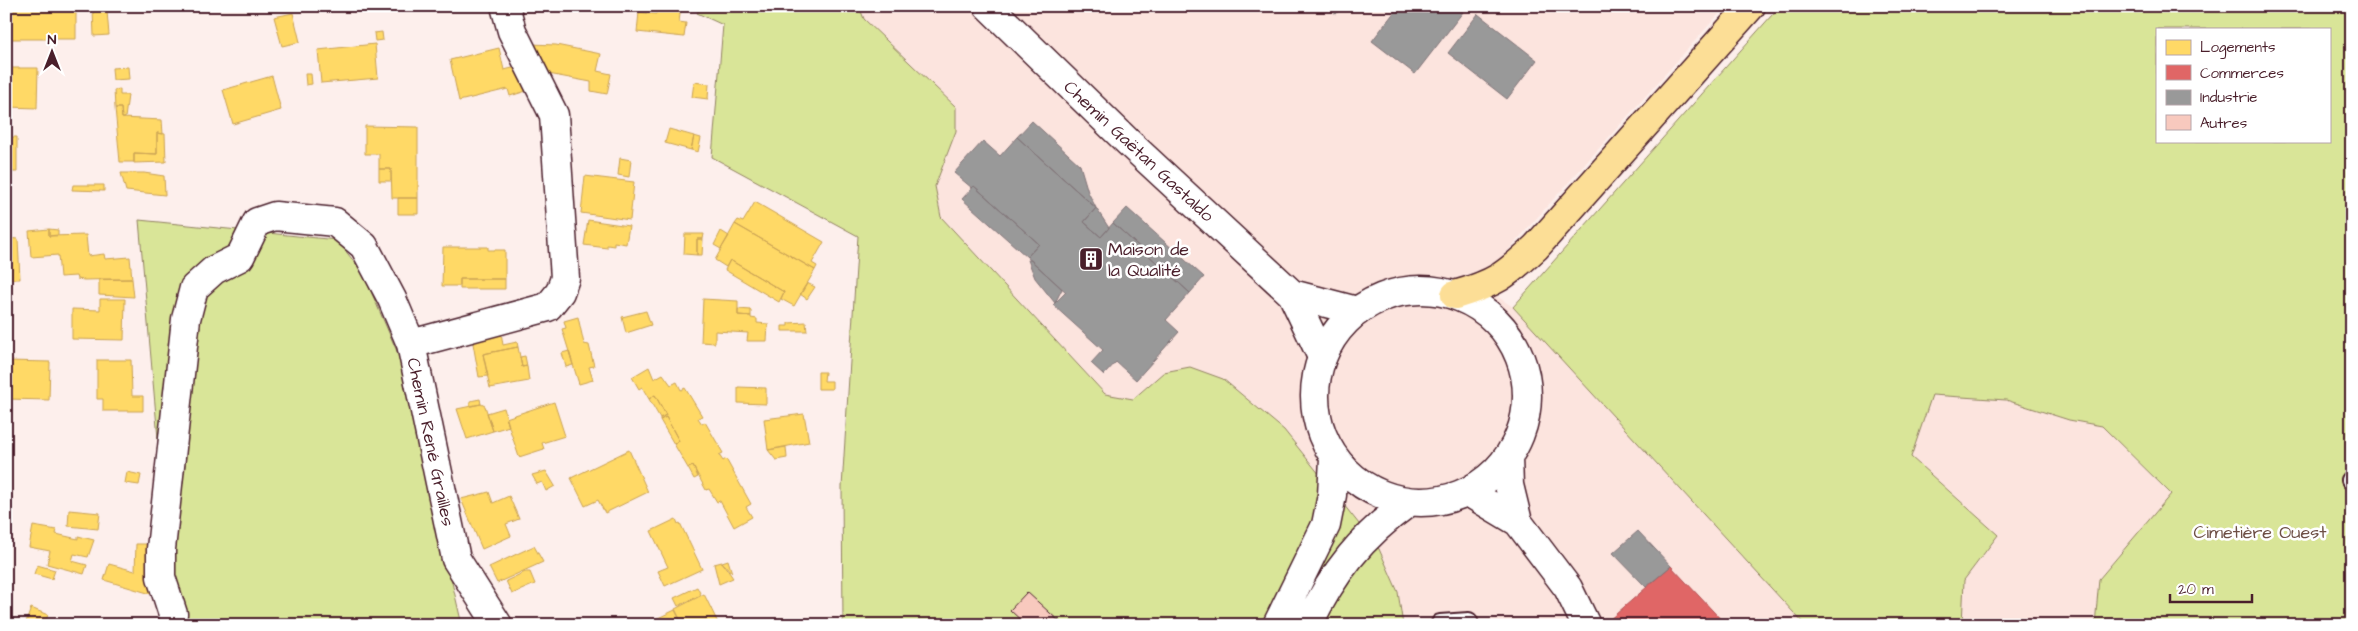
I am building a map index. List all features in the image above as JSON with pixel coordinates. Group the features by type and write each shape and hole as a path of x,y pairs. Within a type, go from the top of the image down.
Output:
{"highway":[{"path":"1455,295 1486,286 1507,274 1536,247 1751,6"}],"street":[{"name":"Chemin René Grailles","path":"498,625 456,559 411,344 548,307 560,292 565,278 554,114 512,31 505,6"},
{"name":"Chemin Gaëtan Gastaldo","path":"988,6 1128,142 1292,294 1322,357"},
{"path":"173,614 161,577 161,549 186,319 194,288 214,270 240,257 257,222 275,216 336,222 364,246 392,300 411,344"},
{"path":"1430,290 1455,295 1477,306 1497,321 1512,341 1522,364 1527,388 1526,412 1520,436 1508,458 1490,478 1468,492 1439,501 1409,502 1380,495 1355,480 1334,459 1321,435 1315,409 1315,382 1322,357 1336,331 1357,311 1379,298 1404,291 1430,290"},
{"name":"Chemin Gaëtan Gastaldo","path":"1292,294 1357,311"},
{"path":"1508,458 1509,485 1518,522"},
{"path":"1277,625 1326,524 1332,496 1334,459"},
{"path":"1468,492 1518,522 1568,588 1586,625"},
{"path":"1308,625 1331,579 1360,543 1386,518 1409,502"}],"lane":[{"path":"1440,623 1468,621 1470,625"}],"shaded area":[{"path":"859,6 1726,6 1494,266 1465,275 1513,307 1805,625 1403,625 1398,592 1379,549 1284,430 1223,379 1164,372 1133,399 1105,394 941,217 935,186 956,131 864,19"},
{"path":"1931,395 2006,400 2069,420 2102,426 2171,495 2099,578 2095,625 1962,625 1964,580 1998,535 1911,457"}],"green space":[{"path":"701,6 859,6 864,19 956,107 956,131 935,186 941,217 1105,394 1133,399 1164,372 1190,367 1223,379 1284,430 1379,549 1398,592 1403,625 843,625 842,487 858,236 712,157 723,25 697,13"},
{"name":"Cimetière Ouest","path":"1780,6 2352,6 2352,625 2095,625 2099,579 2171,494 2102,426 2069,420 2006,400 1932,395 1911,457 1998,535 1964,580 1962,625 1805,625 1513,307"},
{"path":"139,220 337,240 363,273 399,356 462,625 164,625 170,577"}],"building: Logements":[{"path":"657,6 681,6 679,22 686,23 684,37 637,32 639,12 656,14"},
{"path":"6,7 76,7 76,39 6,39"},
{"path":"93,11 107,11 109,35 94,36"},
{"path":"293,13 300,42 282,46 274,17"},
{"path":"382,32 383,40 375,41 374,33"},
{"path":"375,44 378,78 321,83 318,50"},
{"path":"531,44 556,45 601,54 597,71 611,74 607,94 591,91 591,82 543,73"},
{"path":"499,48 504,70 521,66 533,89 510,96 508,89 459,101 450,60"},
{"path":"6,65 8,65 8,68 38,68 37,108 7,107"},
{"path":"128,67 129,79 113,80 112,68"},
{"path":"305,74 311,74 312,84 306,85"},
{"path":"272,76 281,110 233,124 223,90"},
{"path":"694,82 709,84 708,99 692,97"},
{"path":"120,89 120,95 128,95 125,118 122,118 121,108 115,108 114,90"},
{"path":"115,108 121,108 122,118 162,120 163,134 157,133 157,154 134,153 134,162 120,162"},
{"path":"365,126 418,127 418,198 392,198 391,169 379,169 379,154 365,154"},
{"path":"669,129 694,136 691,150 665,143"},
{"path":"157,133 165,134 166,162 134,163 134,153 157,154"},
{"path":"694,136 701,138 698,152 691,150"},
{"path":"6,137 17,137 17,172 6,172"},
{"path":"620,158 631,160 629,177 618,175"},
{"path":"379,169 391,169 391,181 379,181"},
{"path":"121,173 144,173 164,176 165,195 126,191"},
{"path":"585,176 634,182 630,220 581,213"},
{"path":"73,185 104,185 104,191 72,190"},
{"path":"398,198 418,198 418,214 398,214"},
{"path":"755,202 824,242 812,263 817,266 815,270 735,224 738,220 743,222"},
{"path":"588,220 629,226 626,244 614,242 614,246 607,245 607,248 584,245"},
{"path":"735,224 815,270 794,306 781,299 784,292 730,260 726,267 715,260"},
{"path":"49,229 49,236 86,235 88,256 104,254 105,259 130,257 132,279 84,280 77,279 76,276 60,277 58,255 31,257 29,231"},
{"path":"49,229 58,230 58,235 49,236"},
{"path":"721,231 729,236 721,249 714,245"},
{"path":"685,234 704,234 703,239 697,239 697,255 684,254"},
{"path":"6,238 18,239 20,279 6,279"},
{"path":"697,239 703,239 702,255 697,255"},
{"path":"443,247 488,247 488,250 505,250 505,279 460,279 460,286 442,286"},
{"path":"730,260 784,292 779,302 725,270"},
{"path":"99,279 132,279 134,297 99,295"},
{"path":"460,279 505,279 505,289 460,289"},
{"path":"807,283 815,287 807,299 800,294"},
{"path":"100,299 125,299 124,340 72,339 72,309 100,310"},
{"path":"703,299 738,301 738,315 751,316 751,318 757,319 757,323 768,324 767,341 747,341 748,333 715,331 715,343 701,342"},
{"path":"738,309 751,310 751,316 738,315"},
{"path":"646,311 651,325 626,333 622,317"},
{"path":"578,317 584,344 589,345 594,366 589,367 593,380 579,384 562,329 566,328 564,321"},
{"path":"806,322 807,331 782,331 782,326 788,326 788,323"},
{"path":"501,332 503,345 517,342 518,347 483,354 488,376 479,377 472,338"},
{"path":"518,347 522,367 527,366 529,381 490,388 483,354"},
{"path":"569,351 573,365 566,367 562,353"},
{"path":"525,356 527,366 522,367 520,357"},
{"path":"97,360 131,360 132,396 143,396 143,411 103,411 103,399 97,399"},
{"path":"8,361 50,362 49,400 7,399"},
{"path":"649,367 654,379 663,374 671,385 677,382 681,390 685,388 702,416 698,418 702,424 705,422 723,453 719,455 723,461 726,459 751,504 746,507 752,517 734,527 720,501 717,502 709,489 706,490 693,466 688,468 674,444 679,441 666,417 660,420 660,418 666,415 655,395 649,399 642,387 639,389 632,377"},
{"path":"818,372 825,372 824,381 832,381 832,389 818,389"},
{"path":"738,387 766,388 766,404 738,403"},
{"path":"655,395 666,415 660,418 649,399"},
{"path":"480,399 481,404 470,406 470,401"},
{"path":"554,402 565,436 542,443 544,449 519,457 506,418"},
{"path":"481,404 485,406 493,431 467,439 457,409"},
{"path":"504,408 509,426 493,431 487,413"},
{"path":"804,414 809,442 768,450 764,419"},
{"path":"666,417 679,441 674,444 660,420"},
{"path":"786,447 787,458 776,460 768,450"},
{"path":"629,450 648,492 605,513 598,500 585,506 571,478"},
{"path":"693,466 698,477 694,479 688,468"},
{"path":"546,471 555,486 546,491 542,482 537,484 532,475"},
{"path":"127,472 141,475 139,485 125,483"},
{"path":"489,492 493,503 509,496 519,519 506,524 511,536 482,549 461,499"},
{"path":"69,510 100,513 98,529 68,526"},
{"path":"676,519 678,524 680,523 702,569 665,586 658,571 668,567 651,531"},
{"path":"33,526 57,530 56,534 78,539 78,536 94,540 88,557 74,554 72,561 87,565 84,574 47,564 50,551 29,547"},
{"path":"136,544 149,544 151,594 104,580 109,564 135,571"},
{"path":"534,546 543,562 497,583 489,567"},
{"path":"728,560 732,573 722,562"},
{"path":"722,562 733,578 719,584 714,564"},
{"path":"37,565 55,570 52,579 34,574"},
{"path":"525,572 530,572 535,584 512,594 506,581"},
{"path":"697,587 701,595 678,606 674,598"},
{"path":"704,594 719,625 683,625 675,609"},
{"path":"31,608 48,615 45,623 49,625 25,625"},
{"path":"675,610 681,622 677,625 659,625 656,619"}],"building: Commerces":[{"path":"1671,566 1726,625 1612,625 1608,621"}],"building: Industrie":[{"path":"1325,6 1342,6 1336,14"},
{"path":"1399,6 1456,6 1463,12 1415,74 1372,41"},
{"path":"1478,14 1537,60 1507,99 1448,53"},
{"path":"1032,121 1080,165 1088,192 1096,208 1017,137"},
{"name":"Maison de la Qualité","path":"1017,137 1096,208 1084,222 1101,237 1113,223 1190,293 1166,320 1179,332 1136,380 1116,362 1104,375 1091,363 1103,350 1053,305 1066,292 1027,257 1039,244 974,186 972,188 954,173 983,141 1000,156"},
{"path":"974,186 1039,244 1027,257 962,199"},
{"path":"1096,208 1109,228 1101,237 1084,222"},
{"path":"1127,208 1204,277 1190,293 1113,223"},
{"path":"1028,260 1031,260 1062,289 1055,303 1035,278"},
{"path":"1638,531 1671,566 1646,587 1613,553"}],"building: Autres":[{"path":"1027,592 1061,623 1059,625 1026,625 1010,610"}],"place":[{"name":"Maison de la Qualité","path":"1091,259"}]}
